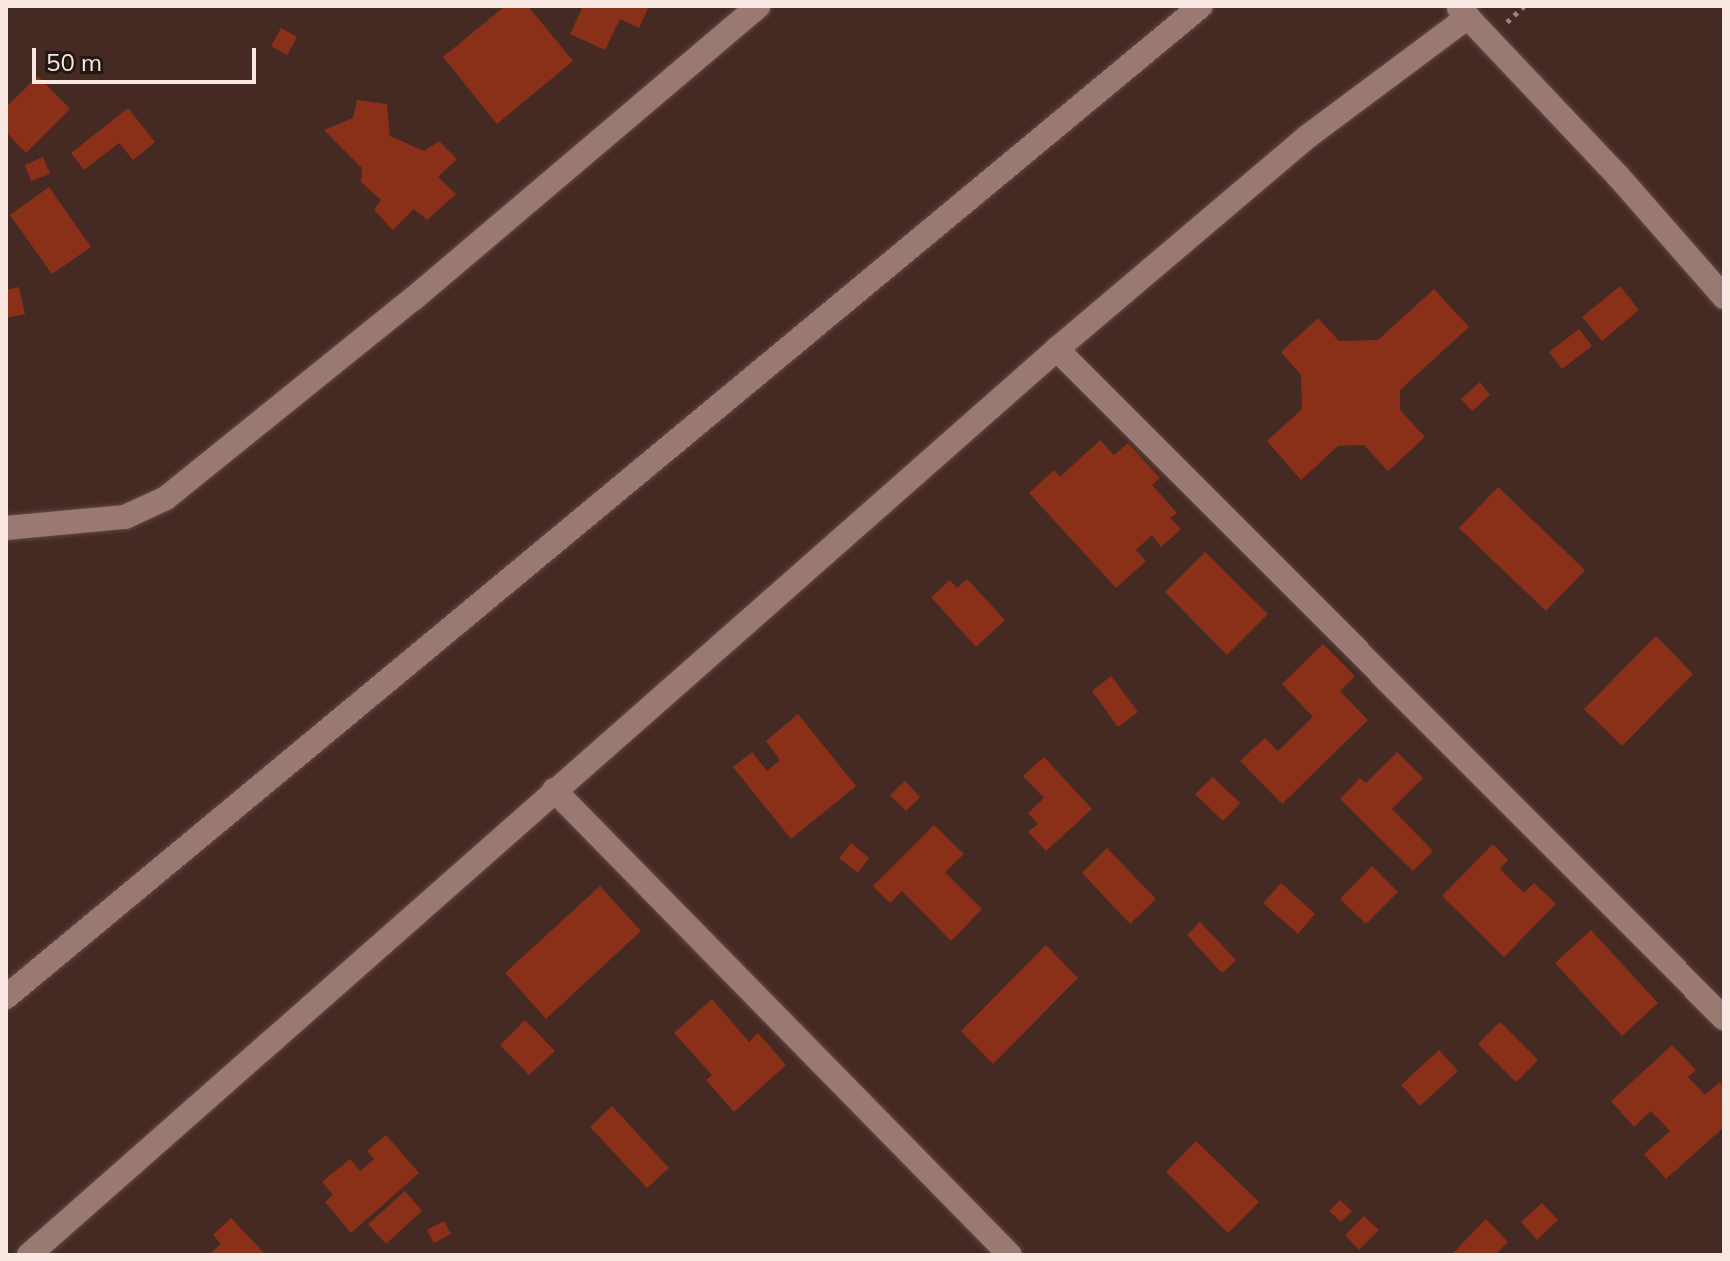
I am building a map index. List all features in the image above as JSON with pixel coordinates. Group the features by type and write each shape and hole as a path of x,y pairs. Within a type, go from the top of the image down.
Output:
{"street":[{"path":"6,528 125,517 166,498 413,299 758,6"},
{"path":"6,997 1201,6"},
{"path":"29,1255 1057,349 1307,137 1462,12 1618,176 1724,297"},
{"path":"1057,349 1724,1018"},
{"path":"554,790 1010,1255"}],"building":[{"path":"505,6 528,6 573,61 497,124 443,57"},
{"path":"583,6 649,6 639,28 620,19 605,50 570,34"},
{"path":"281,28 297,37 287,55 271,46"},
{"path":"38,76 70,109 26,153 6,132 6,107"},
{"path":"357,100 387,104 390,136 424,151 439,141 457,159 438,177 456,194 427,220 414,209 393,230 374,210 381,200 361,182 362,168 324,130 353,118"},
{"path":"128,108 155,142 133,160 119,143 84,170 71,153"},
{"path":"43,157 50,174 31,181 25,165"},
{"path":"49,187 91,247 52,274 10,215"},
{"path":"1620,286 1639,310 1602,341 1582,317"},
{"path":"19,287 25,314 6,318 6,290"},
{"path":"1434,289 1469,327 1400,390 1400,410 1425,437 1388,471 1364,445 1338,446 1301,480 1267,441 1302,409 1301,375 1281,352 1318,318 1339,341 1378,340"},
{"path":"1579,329 1592,346 1562,369 1549,352"},
{"path":"1480,382 1490,395 1472,411 1461,399"},
{"path":"1100,440 1114,455 1128,443 1160,478 1152,485 1177,513 1170,518 1181,529 1161,547 1152,535 1136,550 1146,561 1116,588 1029,493 1054,470 1060,477"},
{"path":"1498,487 1585,570 1546,611 1459,528"},
{"path":"1205,552 1268,614 1227,655 1165,592"},
{"path":"967,579 1005,620 976,647 931,597 950,580 957,588"},
{"path":"1656,636 1693,674 1622,746 1584,709"},
{"path":"1323,644 1355,676 1340,691 1368,720 1282,804 1240,761 1265,738 1278,751 1313,717 1282,684"},
{"path":"1111,676 1138,712 1118,727 1092,691"},
{"path":"798,714 856,786 791,839 733,767 752,752 767,771 780,760 766,741"},
{"path":"1397,752 1423,778 1392,809 1433,851 1413,871 1340,799 1360,778 1366,783"},
{"path":"1044,757 1092,809 1046,851 1028,832 1038,824 1028,813 1044,798 1023,776"},
{"path":"1213,777 1240,803 1223,821 1195,794"},
{"path":"905,781 920,797 906,811 890,795"},
{"path":"934,825 964,854 945,872 982,909 951,941 902,891 890,903 873,886"},
{"path":"851,843 869,858 858,873 839,858"},
{"path":"1493,844 1508,860 1500,869 1524,893 1534,883 1556,904 1504,957 1442,896"},
{"path":"1107,848 1156,899 1130,924 1082,873"},
{"path":"1372,866 1398,892 1366,924 1340,899"},
{"path":"1281,883 1315,914 1298,934 1263,903"},
{"path":"600,886 641,931 546,1019 505,973"},
{"path":"1200,922 1236,960 1222,973 1187,935"},
{"path":"1591,930 1658,1003 1622,1036 1555,963"},
{"path":"1046,945 1078,978 993,1064 961,1031"},
{"path":"712,999 749,1042 758,1033 786,1065 734,1112 706,1080 712,1075 674,1033"},
{"path":"525,1020 555,1051 529,1075 500,1045"},
{"path":"1500,1022 1538,1060 1516,1082 1478,1044"},
{"path":"1672,1045 1696,1070 1688,1077 1705,1095 1720,1082 1724,1087 1724,1127 1666,1179 1644,1154 1670,1131 1651,1111 1634,1127 1611,1101"},
{"path":"1439,1050 1458,1071 1420,1106 1401,1085"},
{"path":"612,1106 669,1168 647,1188 590,1127"},
{"path":"386,1135 419,1173 351,1233 325,1202 333,1195 322,1182 350,1159 360,1171 374,1159 367,1151"},
{"path":"1196,1141 1259,1202 1228,1233 1166,1172"},
{"path":"405,1191 422,1211 386,1244 368,1224"},
{"path":"1340,1200 1352,1211 1341,1222 1329,1211"},
{"path":"1542,1203 1558,1220 1537,1240 1521,1222"},
{"path":"1364,1216 1379,1230 1359,1250 1345,1235"},
{"path":"231,1218 266,1255 208,1255 221,1244 213,1235"},
{"path":"1486,1219 1508,1242 1495,1255 1451,1255"},
{"path":"444,1221 451,1234 434,1243 427,1230"}]}
